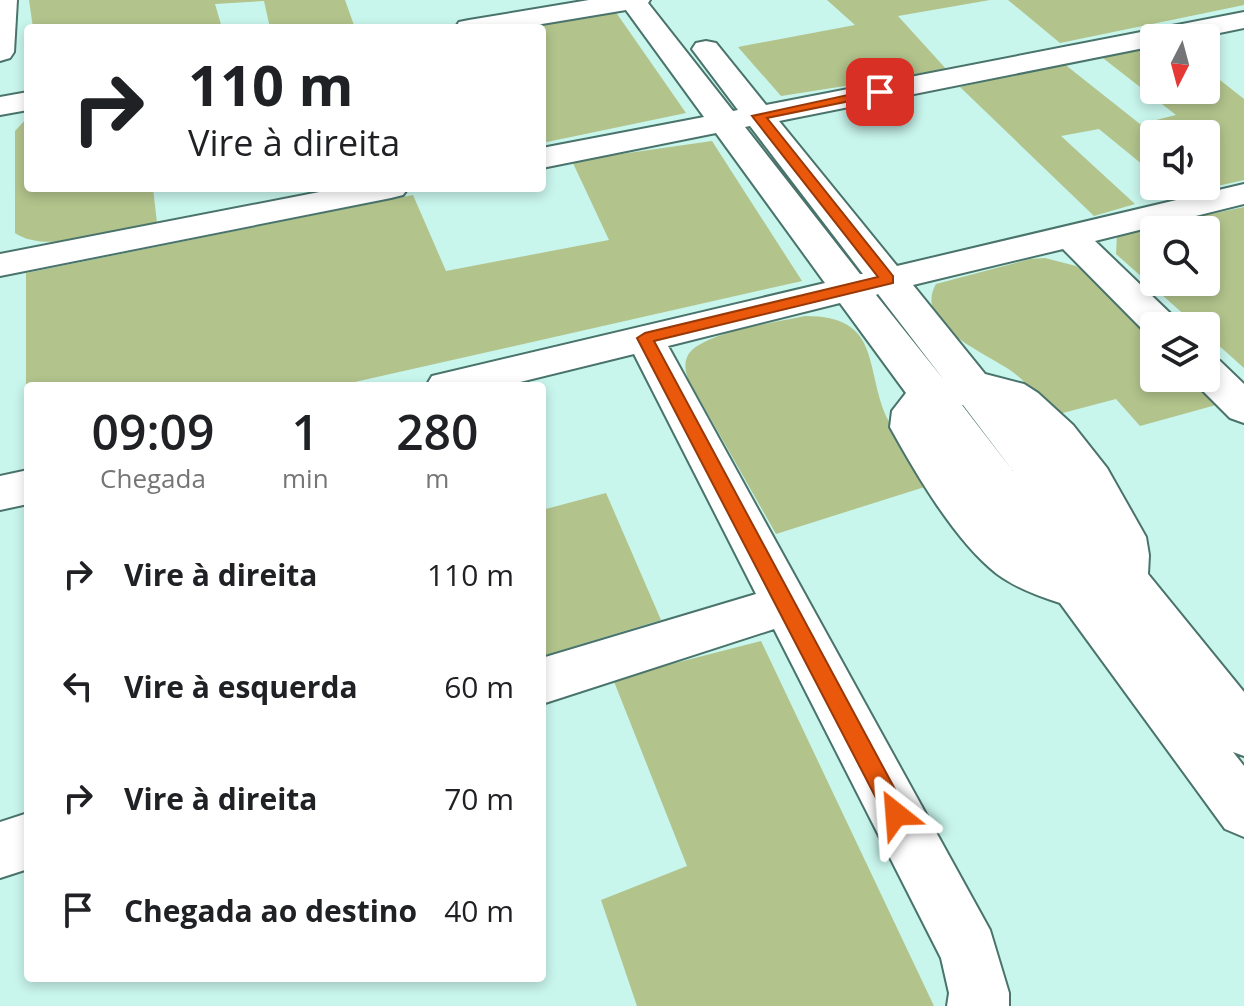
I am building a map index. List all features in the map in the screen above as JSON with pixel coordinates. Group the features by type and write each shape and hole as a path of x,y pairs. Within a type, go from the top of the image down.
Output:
{"street":[{"path":"0,52 4,0"},
{"path":"493,24 634,0 742,119 953,393"},
{"path":"668,0 742,119"},
{"path":"546,157 1244,20"},
{"path":"0,106 24,102"},
{"path":"0,265 371,192"},
{"path":"463,382 1244,194"},
{"path":"1070,236 1147,312"},
{"path":"645,338 969,951 979,993 978,1006"},
{"path":"1220,385 1244,408"},
{"path":"1244,732 1124,579 1128,555 1123,534 1072,455 1035,410 1000,391 953,393 923,400 911,412 911,427 988,534 1011,558 1042,577 1077,590 1244,810"},
{"path":"0,493 24,488"},
{"path":"546,680 786,605"},
{"path":"0,850 24,842"}],"green space":[{"path":"29,0 345,0 354,24 269,24 264,1 215,4 221,24 32,24"},
{"path":"827,0 990,0 898,16 947,70 781,96 738,47 855,25"},
{"path":"1008,0 1244,0 1244,5 1140,24 1140,26 1060,43"},
{"path":"615,11 686,113 546,142 546,24 542,24"},
{"path":"1140,50 1140,87 1099,55"},
{"path":"1063,63 1140,124 1140,163 1099,129 1061,136 1135,204 1094,216 960,87"},
{"path":"1220,80 1244,99 1244,180 1220,185 1220,120 1156,120 1176,115 1162,104 1220,104"},
{"path":"24,121 24,192 153,192 157,223 64,241 45,242 15,233 15,131"},
{"path":"712,141 802,281 355,382 26,382 26,273 413,195 446,271 609,240 572,161"},
{"path":"1244,207 1244,368 1220,347 1220,312 1181,312 1163,296 1220,296 1220,216 1202,216"},
{"path":"1140,229 1140,275 1116,254 1117,234"},
{"path":"1045,258 1076,266 1089,274 1140,327 1140,392 1203,392 1216,405 1140,426 1116,399 1055,415 1016,375 955,335 934,312 932,298 936,284 1030,259"},
{"path":"805,316 830,318 847,325 859,335 866,348 887,418 934,484 776,534 688,379 685,364 688,355 708,340 742,329"},
{"path":"606,493 661,620 546,655 546,509"},
{"path":"761,641 934,1006 637,1006 601,900 687,866 613,679"}],"route":[{"path":"880,92 759,116 888,279 645,338 896,814"}]}
